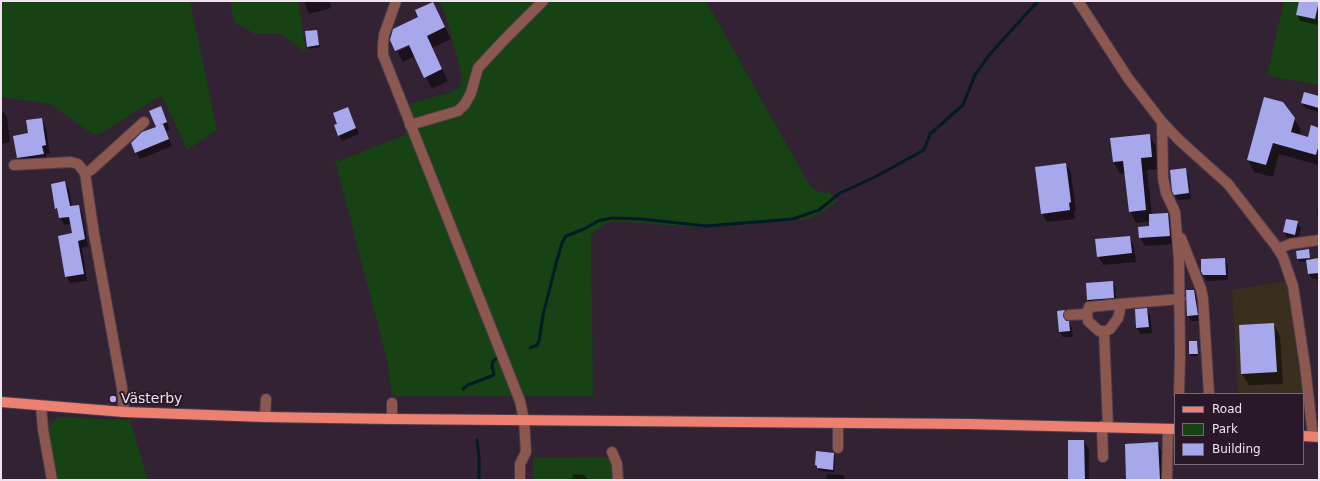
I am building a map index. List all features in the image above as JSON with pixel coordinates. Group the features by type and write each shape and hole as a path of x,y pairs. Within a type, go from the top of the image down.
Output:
{"main road":[{"path":"1,402 124,412 265,417 1105,426 1171,429"}],"street":[{"path":"396,1 384,35 383,51 410,125 517,394 524,420 526,452 520,464 520,480"},
{"path":"410,125 458,111 466,104 471,93 478,68 504,39 543,1"},
{"path":"1078,1 1125,73 1162,122 1179,140 1228,184 1278,249 1287,267 1293,286 1305,366 1312,436"},
{"path":"85,173 91,170 144,122"},
{"path":"1162,122 1162,178 1166,193 1175,212 1179,259 1179,393"},
{"path":"14,165 71,162 80,165 85,173 94,234 122,388 124,412"},
{"path":"1176,227 1201,289 1203,299 1209,393"},
{"path":"1278,249 1290,244 1319,240"},
{"path":"1120,304 1120,314 1116,323 1110,329 1099,331 1088,321 1087,314 1089,307 1120,304 1180,299"},
{"path":"1069,315 1087,314"},
{"path":"1103,457 1105,426 1104,331"},
{"path":"265,417 266,399"},
{"path":"392,403 392,419"},
{"path":"41,406 43,429 52,480"},
{"path":"838,423 838,448"},
{"path":"1167,480 1171,429"},
{"path":"612,452 617,464 618,480"}],"shaded area":[{"path":"1287,281 1302,393 1238,393 1232,290"}],"green space":[{"path":"1,1 190,1 217,130 187,150 163,98 159,97 98,135 88,131 51,104 1,97"},
{"path":"230,1 298,1 306,53 281,34 255,34 234,22"},
{"path":"439,1 706,1 809,184 816,191 823,193 830,192 837,201 825,210 810,218 798,220 705,228 614,221 605,224 592,233 593,396 392,396 387,360 335,160 339,161 405,135 406,131 397,107 448,93 459,88 462,77 446,16"},
{"path":"1284,1 1319,1 1319,85 1267,75"},
{"path":"59,417 130,420 148,480 56,480 49,437 49,426"},
{"path":"612,457 613,480 533,480 533,458"}],"building":[{"path":"1299,1 1319,1 1315,19 1296,15"},
{"path":"433,2 445,27 427,36 442,69 424,78 409,45 395,51 390,40 393,29 418,17 415,10"},
{"path":"317,30 319,45 307,47 305,31"},
{"path":"1304,92 1319,96 1319,108 1301,103"},
{"path":"1264,97 1283,102 1295,118 1291,132 1308,137 1311,125 1319,128 1319,144 1316,155 1273,143 1266,165 1247,160"},
{"path":"161,106 167,122 160,125 163,124 169,139 135,153 131,143 142,132 156,127 149,111"},
{"path":"348,107 356,128 338,136 334,125 337,124 333,113"},
{"path":"42,118 46,145 42,146 44,154 17,158 13,136 28,133 26,120"},
{"path":"1150,134 1152,157 1141,158 1146,210 1129,212 1123,161 1113,162 1110,138"},
{"path":"1066,163 1071,202 1069,203 1070,210 1041,214 1035,167"},
{"path":"1186,168 1189,193 1174,195 1172,191 1170,170"},
{"path":"65,181 70,206 79,205 85,239 78,241 84,274 65,277 58,236 72,233 69,217 59,218 57,208 55,209 51,184"},
{"path":"1168,213 1170,236 1139,238 1138,227 1149,226 1149,214"},
{"path":"1286,219 1298,221 1295,235 1283,232"},
{"path":"1130,236 1132,253 1097,257 1095,239"},
{"path":"1309,249 1310,258 1297,259 1296,251"},
{"path":"1225,258 1226,275 1203,275 1201,271 1201,259"},
{"path":"1319,258 1319,273 1308,274 1306,260"},
{"path":"1113,281 1114,298 1087,300 1086,283"},
{"path":"1186,290 1194,290 1198,315 1187,316"},
{"path":"1147,308 1149,327 1136,328 1135,309"},
{"path":"1065,310 1063,316 1066,321 1069,321 1070,331 1059,332 1057,311"},
{"path":"1274,323 1277,372 1241,374 1239,325"},
{"path":"1189,341 1197,341 1198,354 1189,354"},
{"path":"1068,440 1084,440 1085,480 1068,480"},
{"path":"1158,442 1160,480 1126,480 1125,444"},
{"path":"816,451 834,453 833,470 817,468 815,465"}],"waterway":[{"path":"530,348 537,345 539,341 543,315 557,260 562,243 566,236 584,229 598,221 611,218 641,219 706,226 793,219 819,210 840,193 875,177 924,150 930,134 963,105 975,75 989,55 1038,1"},
{"path":"463,389 468,385 494,375 492,366 493,361 496,359"},
{"path":"477,440 479,480"}],"place":[{"name":"Västerby","path":"113,399"}]}
